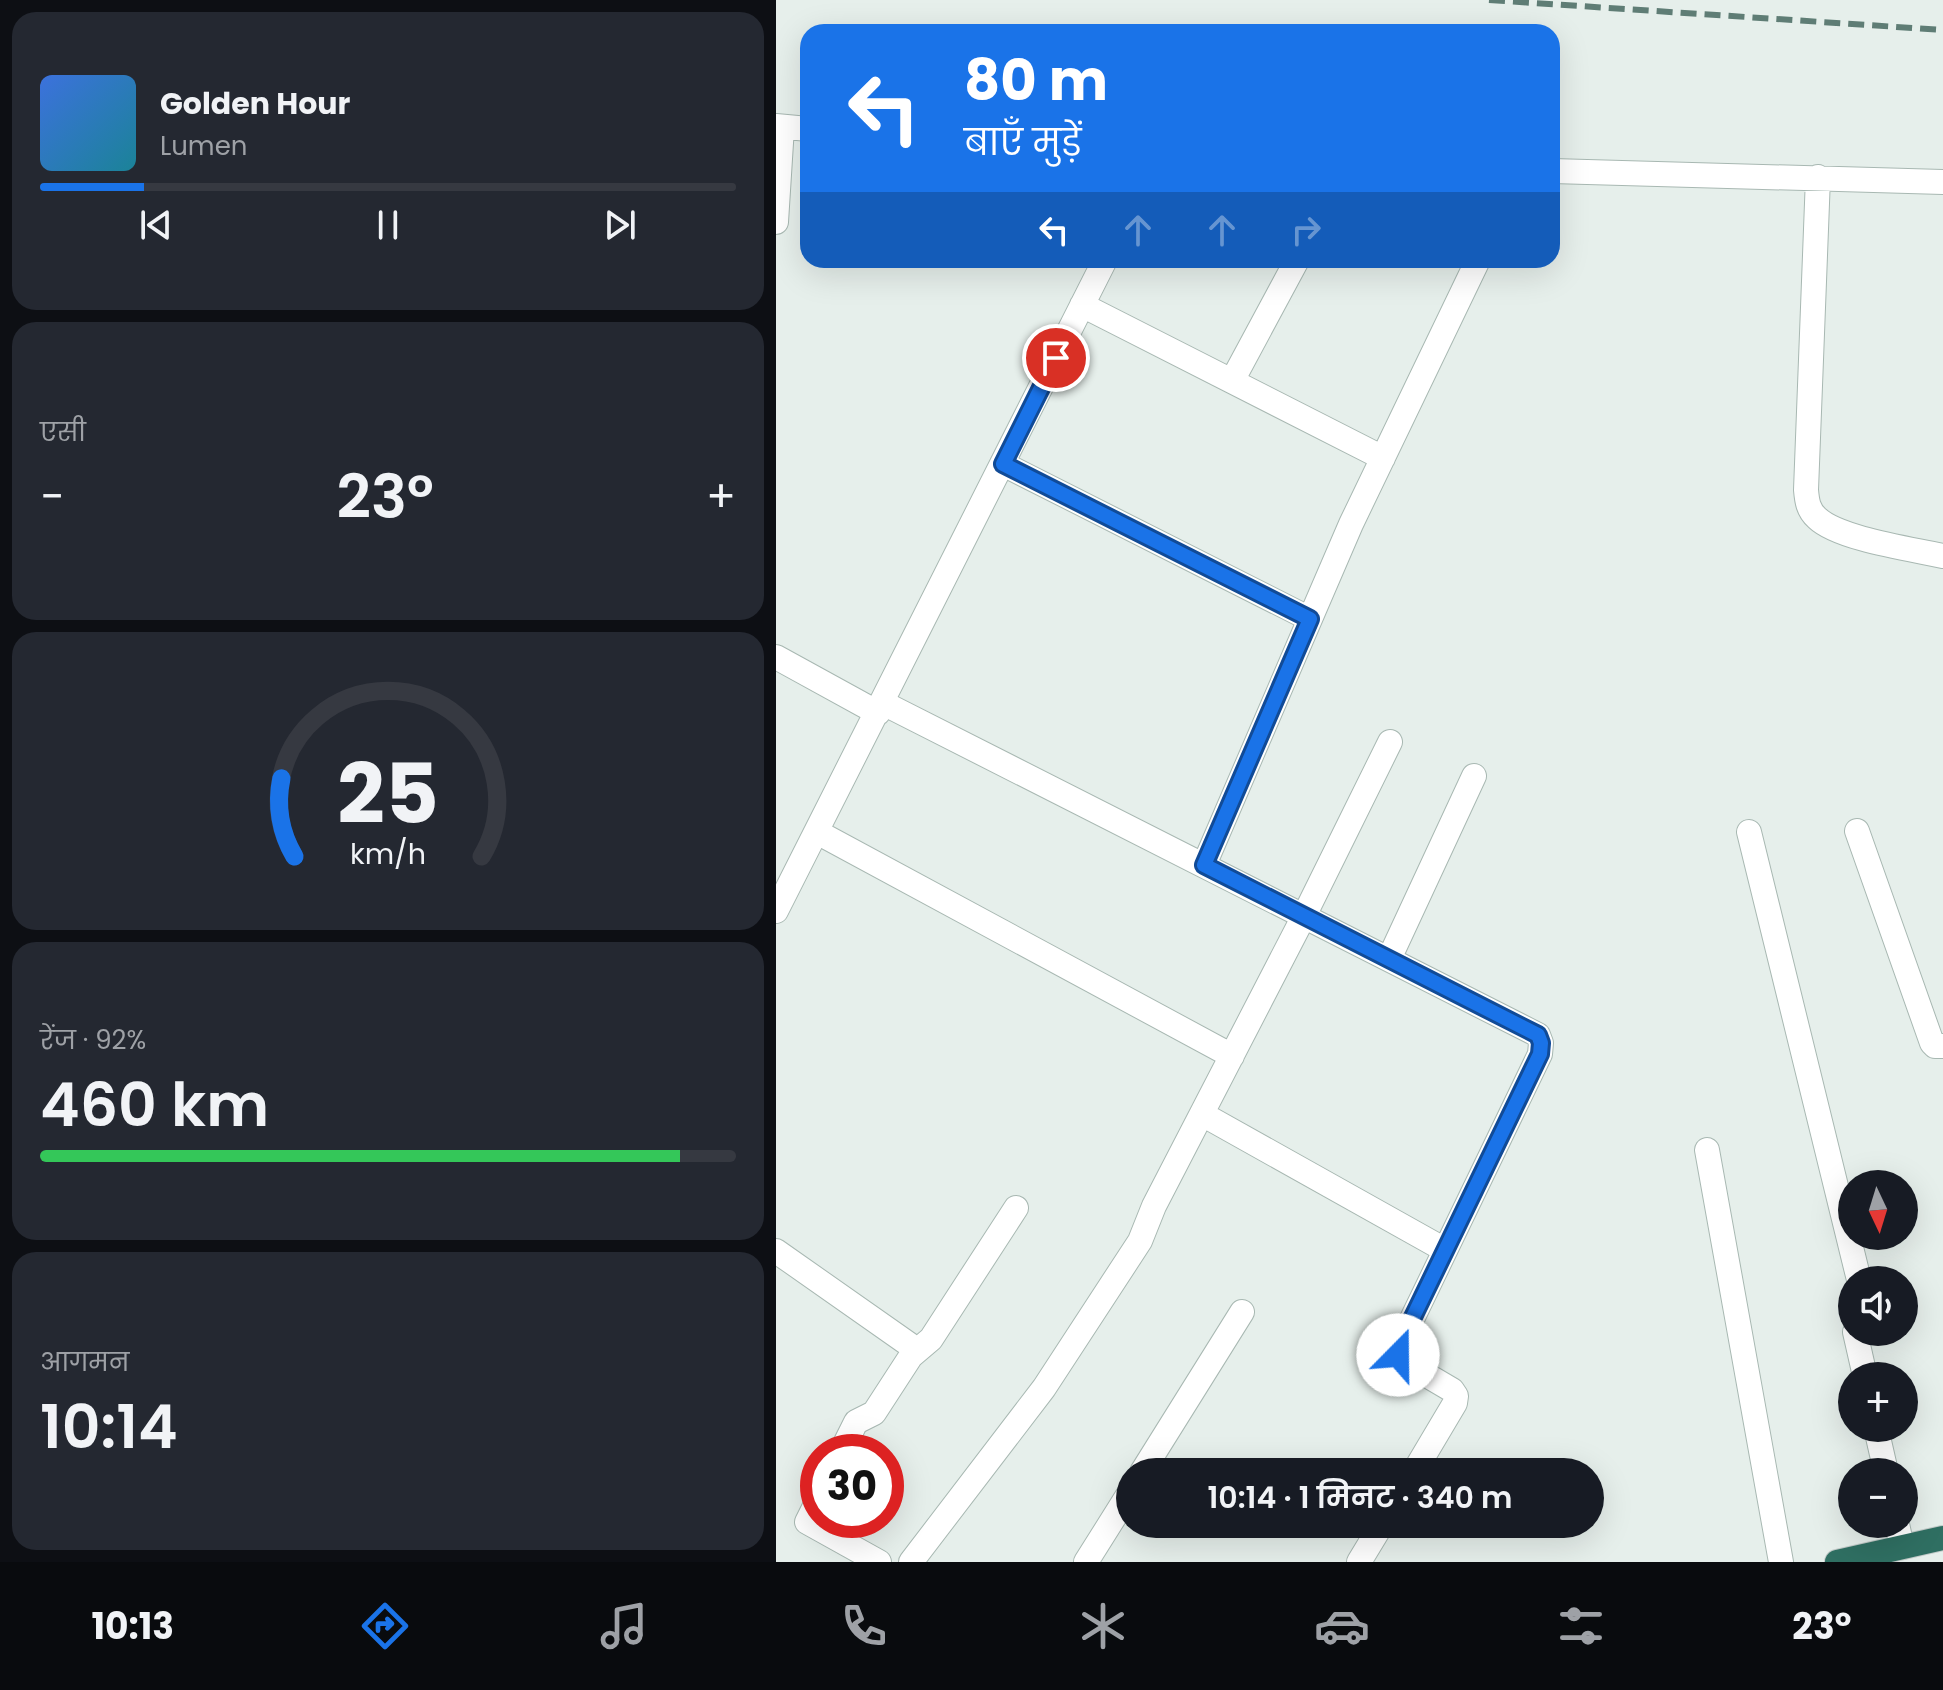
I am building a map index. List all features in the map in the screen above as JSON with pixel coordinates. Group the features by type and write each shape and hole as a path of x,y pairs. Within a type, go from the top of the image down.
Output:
{"highway":[{"path":"1918,1537 1943,1538"},
{"path":"1845,1561 1896,1538"}],"street":[{"path":"776,222 779,127 800,128"},
{"path":"1560,171 1943,182"},
{"path":"1818,177 1806,490 1808,507 1817,518 1835,530 1943,556"},
{"path":"776,911 1101,268"},
{"path":"1232,381 1293,268"},
{"path":"1204,865 1310,619 1474,268"},
{"path":"1082,305 1383,458"},
{"path":"1003,464 1310,619"},
{"path":"776,657 1204,865 1538,1035 1540,1054 1399,1346 1401,1360 1452,1390 1456,1396 1455,1403 1422,1458"},
{"path":"911,1562 1044,1388 1140,1241 1154,1206 1390,742"},
{"path":"1389,959 1474,776"},
{"path":"1857,831 1932,1043 1943,1046"},
{"path":"817,832 1232,1056"},
{"path":"1749,832 1856,1266"},
{"path":"1202,1114 1445,1250"},
{"path":"1707,1150 1781,1562"},
{"path":"850,1434 856,1422 874,1413 917,1350 931,1339 1016,1208"},
{"path":"776,1251 917,1350"},
{"path":"1151,1458 1242,1312"},
{"path":"1086,1562 1116,1514"},
{"path":"836,1538 879,1562"},
{"path":"1359,1562 1374,1538"}],"railway":[{"path":"1489,0 1943,30"}],"route":[{"path":"1056,358 1003,464 1310,619 1204,865 1538,1035 1541,1043 1540,1054 1399,1346 1398,1355"}]}
